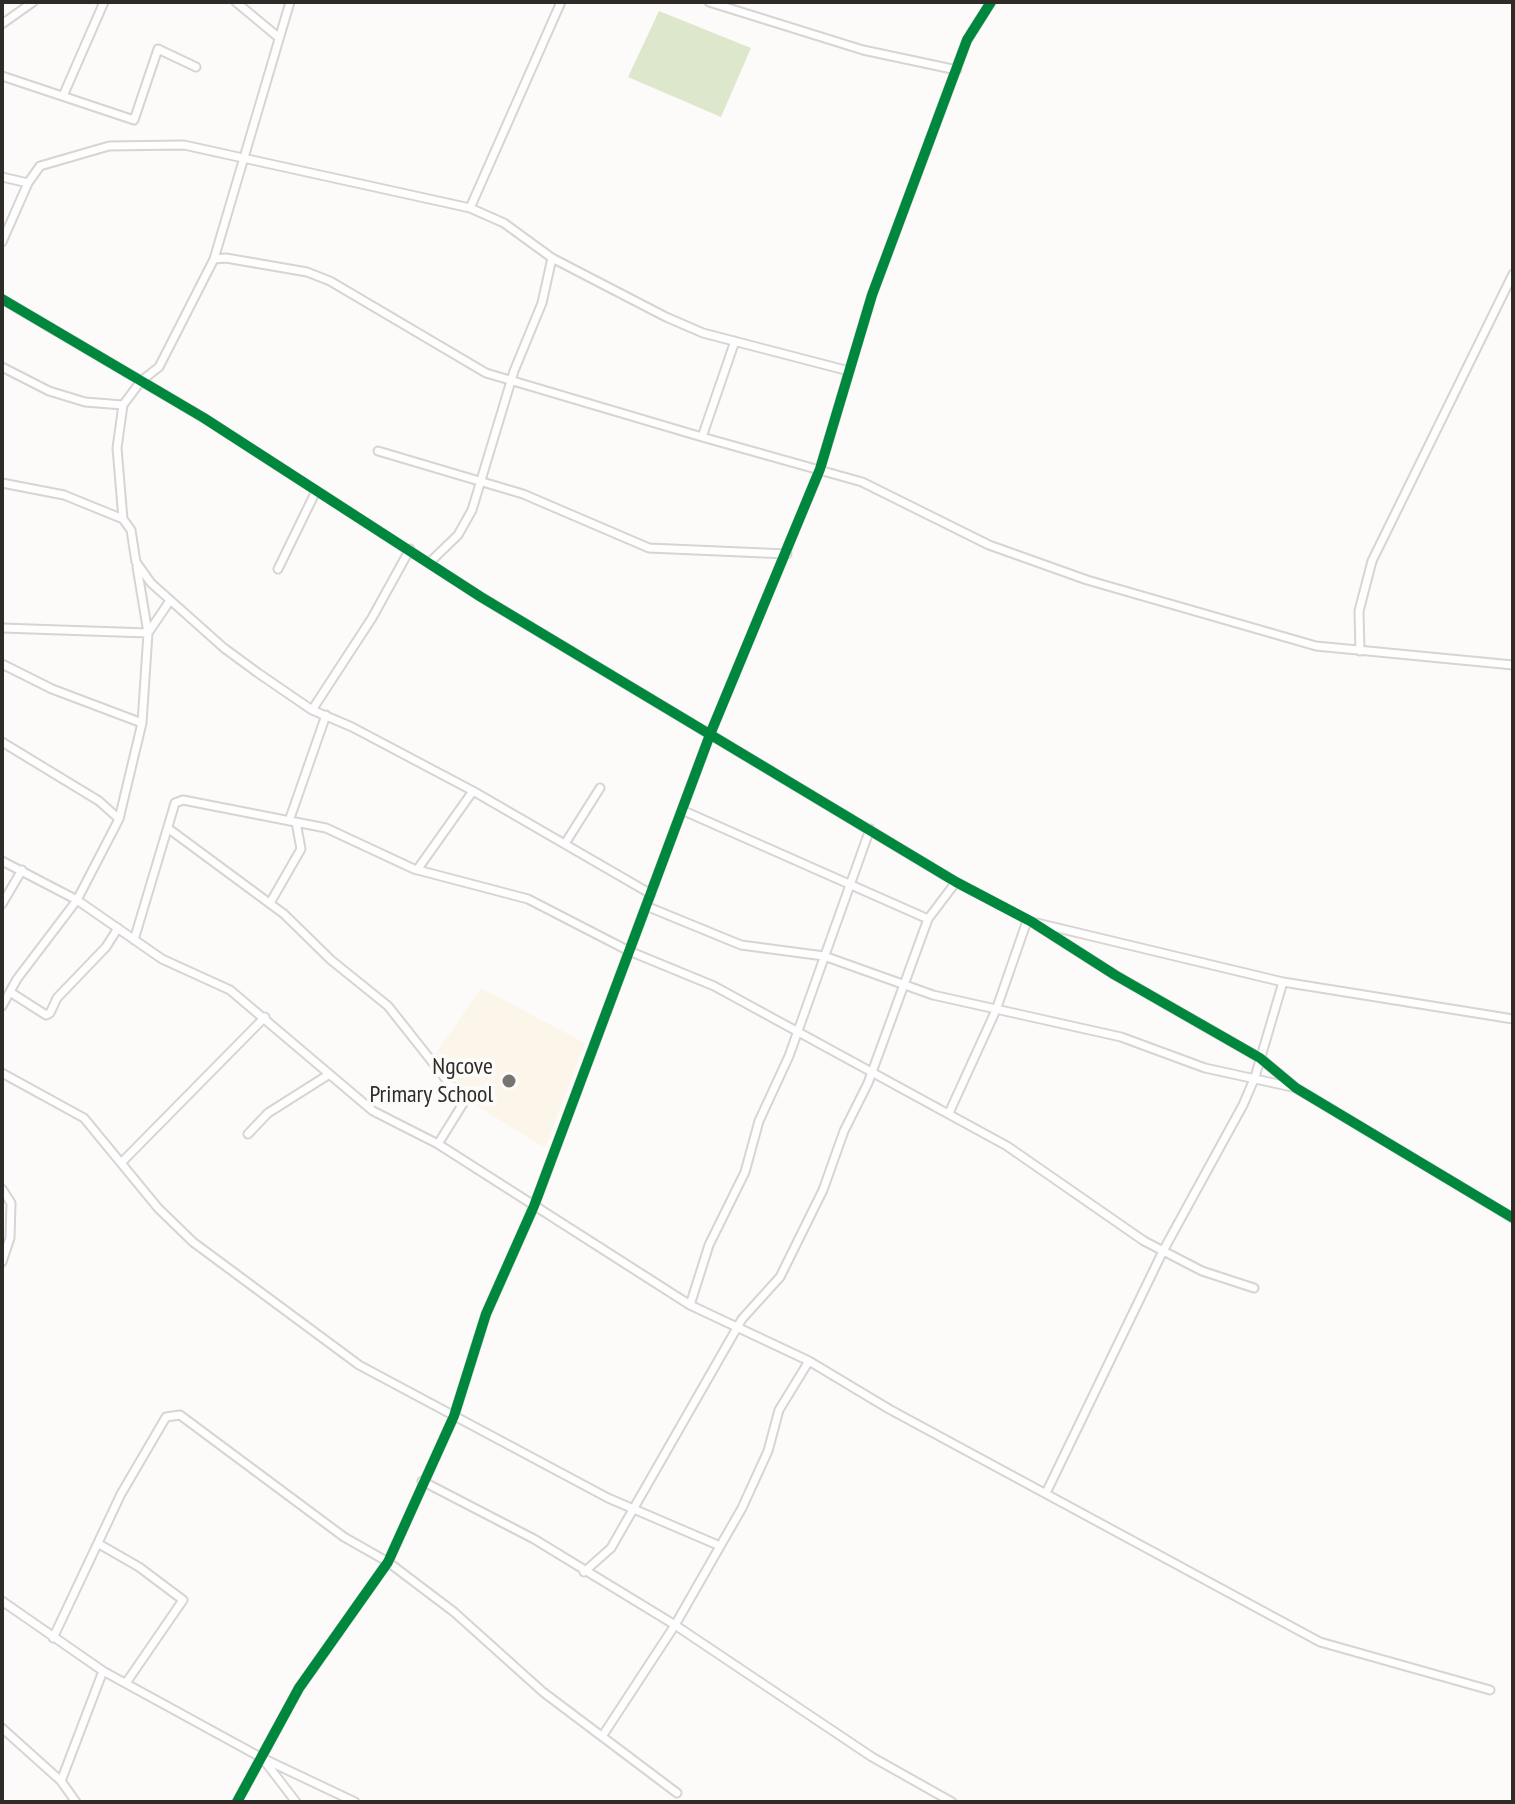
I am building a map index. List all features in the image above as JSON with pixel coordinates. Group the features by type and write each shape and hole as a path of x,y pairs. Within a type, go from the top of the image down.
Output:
{"street":[{"path":"2,24 33,2"},
{"path":"63,96 104,2"},
{"path":"236,2 278,37"},
{"path":"2,1006 77,900 119,819 142,723 148,633 131,530 123,519 117,448 123,405 164,358 214,259 290,2"},
{"path":"470,208 561,2"},
{"path":"710,2 863,50 957,70"},
{"path":"237,1802 299,1688 388,1562 454,1416 486,1314 534,1206 711,732 820,469 883,265 967,40 991,2"},
{"path":"2,76 134,120 158,49 196,67"},
{"path":"2,242 28,183 40,166 63,157 127,143 184,145 470,208 504,223 552,258 703,333 849,371"},
{"path":"2,177 28,183"},
{"path":"430,562 463,528 481,482 513,383 514,371 542,303 552,258"},
{"path":"214,259 280,266 330,281 462,361 513,383 820,469 885,491 989,545 1087,580 1316,646 1513,665"},
{"path":"1360,651 1359,611 1372,561 1513,274"},
{"path":"2,299 141,381 410,549 481,597 711,732 956,882 1030,921 1115,975 1260,1058 1296,1088 1513,1218"},
{"path":"702,437 735,341"},
{"path":"2,367 49,391 85,402 123,405"},
{"path":"378,451 523,494 649,548 689,553 787,554"},
{"path":"2,483 64,495 123,519"},
{"path":"278,569 316,491"},
{"path":"312,710 372,618 410,549"},
{"path":"136,562 169,602 224,648 312,710 473,791 566,842 651,894"},
{"path":"148,633 169,602"},
{"path":"3,629 148,633"},
{"path":"2,664 52,689 142,723"},
{"path":"270,903 301,849 292,822 326,715"},
{"path":"2,742 99,801 119,819"},
{"path":"566,842 600,788"},
{"path":"417,870 473,791"},
{"path":"134,940 169,829 171,810 183,800 326,828 417,870 528,899 629,951 714,986 1007,1146 1163,1251 1202,1271 1254,1288"},
{"path":"684,811 928,919"},
{"path":"169,829 270,903 388,1006 464,1102 438,1144"},
{"path":"690,1305 709,1245 745,1172 759,1121 789,1056 796,1029 870,829"},
{"path":"2,861 77,900 162,959 230,990 373,1111 438,1144 690,1305 809,1361 902,1416 1320,1642 1490,1690"},
{"path":"2,904 22,870"},
{"path":"584,1572 603,1558 738,1328 785,1267 823,1190 844,1131 868,1083 928,919 956,882"},
{"path":"646,906 741,945 824,956 904,985 996,1010 1121,1037 1205,1068 1296,1088"},
{"path":"1030,921 1283,982 1513,1019"},
{"path":"949,1113 996,1010 1030,921"},
{"path":"10,992 46,1015 50,1013 57,998 106,947 118,928"},
{"path":"1046,1493 1163,1251 1255,1077 1283,982"},
{"path":"121,1163 265,1017"},
{"path":"2,1073 84,1118 171,1222 224,1268 359,1365 633,1509 720,1546"},
{"path":"248,1134 268,1113 328,1075"},
{"path":"2,1189 11,1203 10,1238 2,1262"},
{"path":"603,1735 675,1625 720,1546 768,1451 785,1397 809,1361"},
{"path":"53,1638 121,1494 163,1422 174,1414 236,1454 344,1537 388,1562 454,1612 543,1692 677,1793"},
{"path":"422,1481 496,1516 675,1625 872,1757 952,1802"},
{"path":"99,1544 139,1567 183,1600 126,1683"},
{"path":"2,1601 103,1671 262,1758 355,1802"},
{"path":"61,1781 103,1671"},
{"path":"2,1728 61,1781 76,1802"},
{"path":"262,1758 296,1802"}],"shaded area":[{"name":"Ngcove Primary School","path":"481,988 585,1043 545,1148 465,1099 430,1062"}],"green space":[{"path":"659,11 751,48 721,117 628,77"}],"cycle path":[{"path":"237,1802 299,1688 388,1562 454,1416 486,1314 534,1206 711,732 820,469 872,295 967,40 991,2"},
{"path":"2,299 204,418 481,597 956,882 1032,922 1115,975 1260,1058 1296,1088 1513,1218"}],"place":[{"name":"Ngcove Primary School","path":"509,1081"}]}
